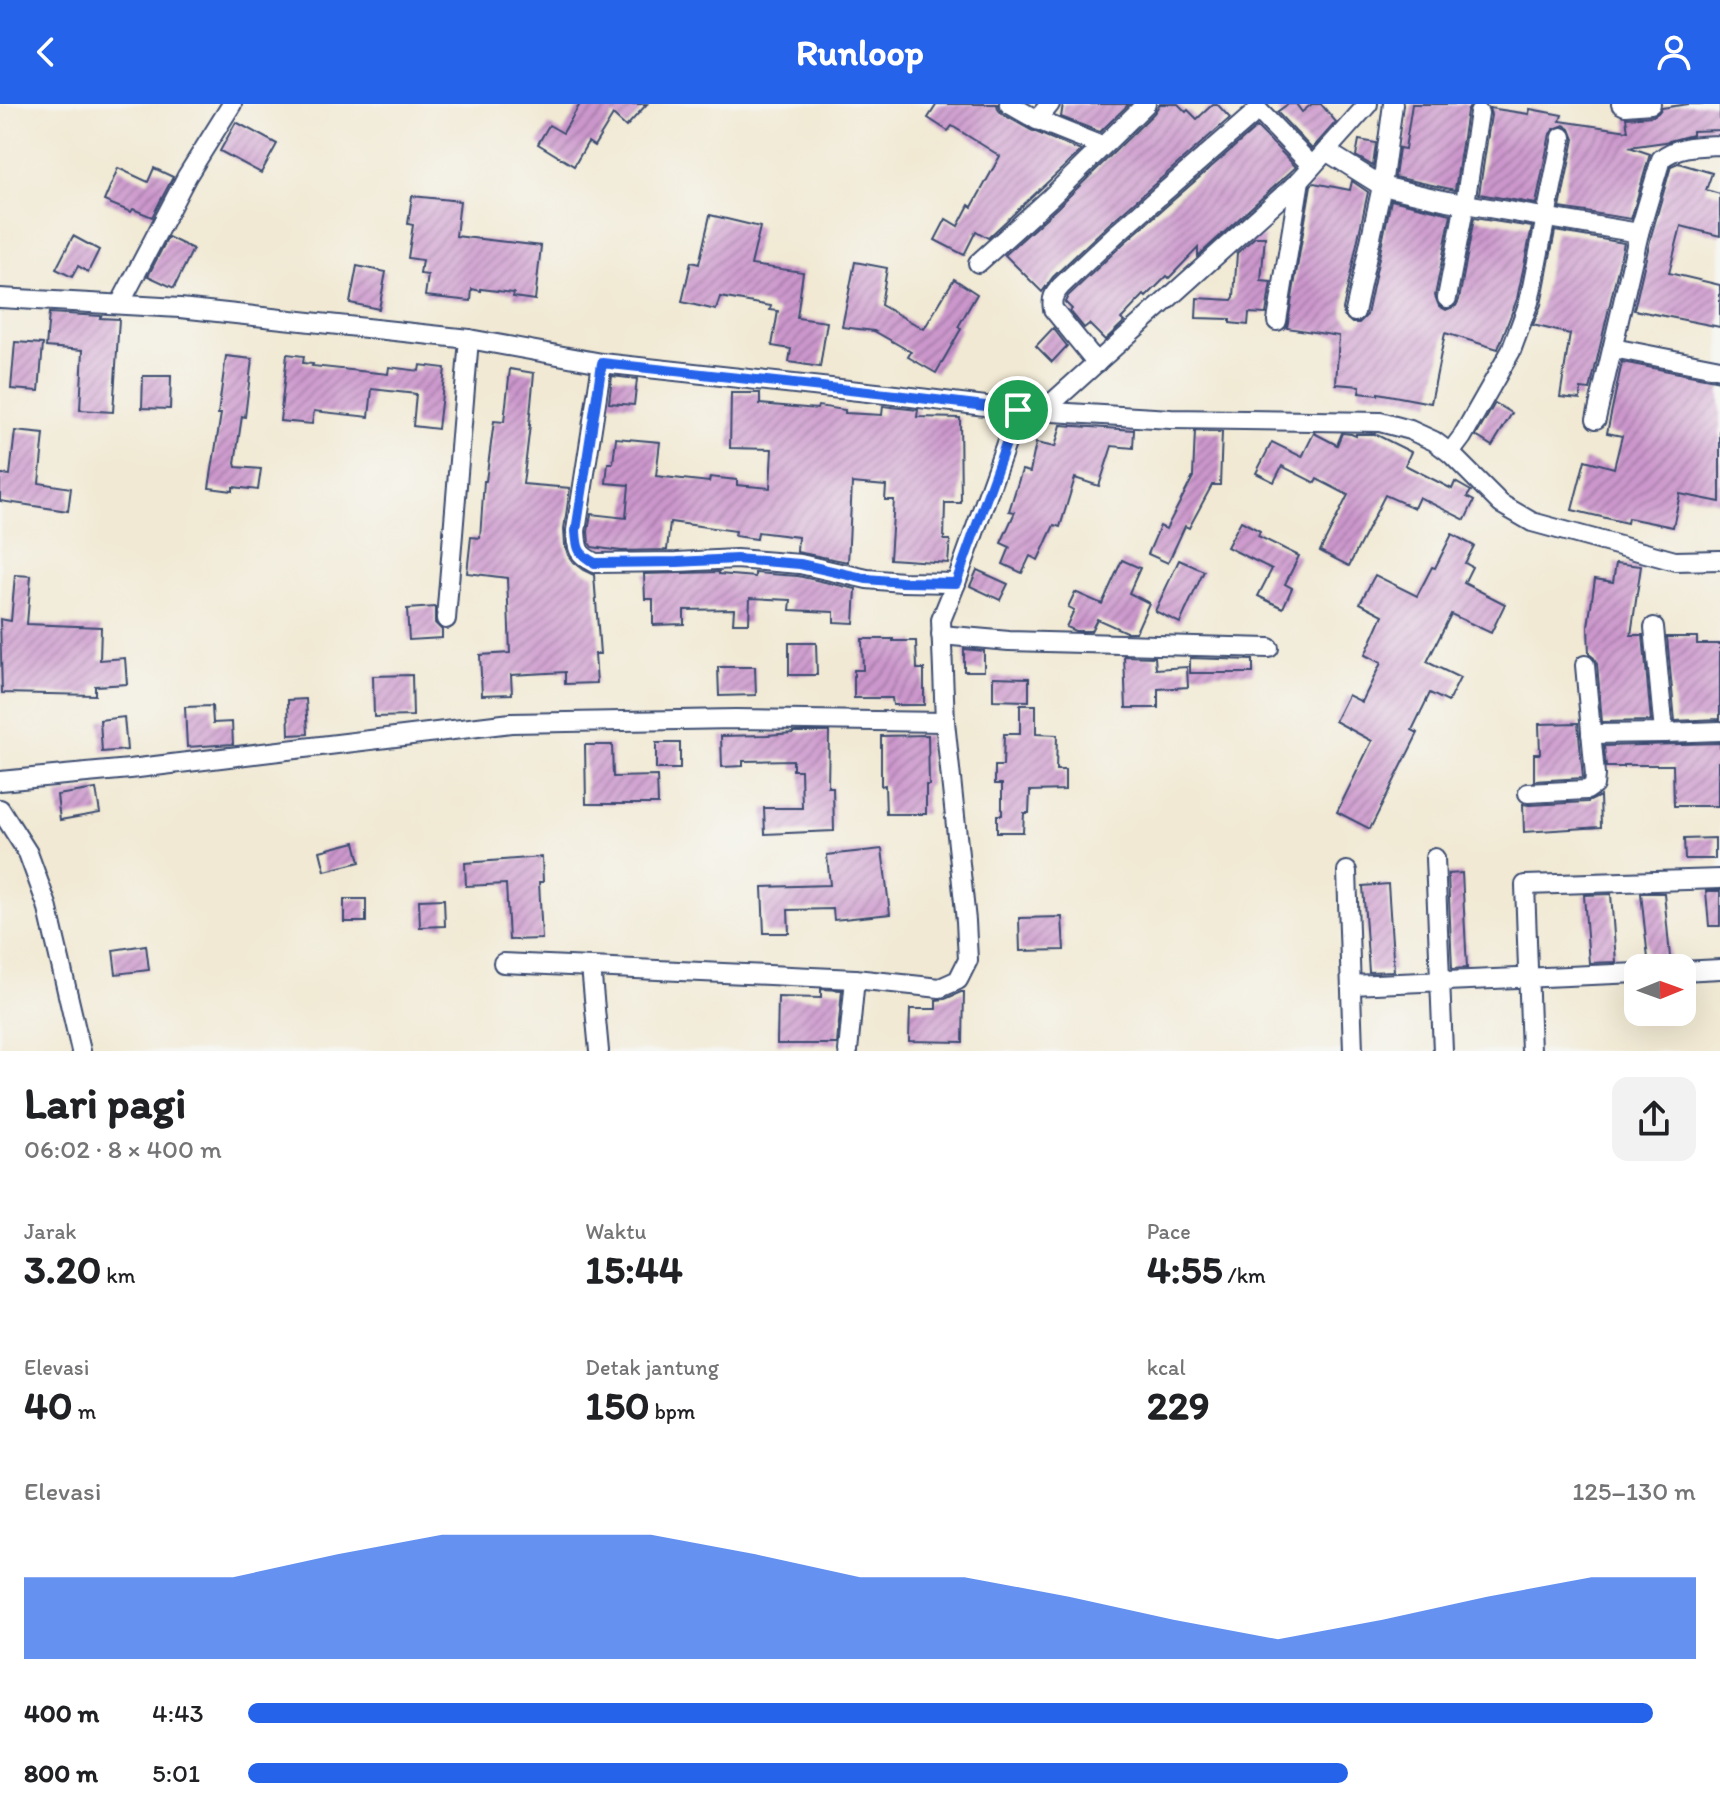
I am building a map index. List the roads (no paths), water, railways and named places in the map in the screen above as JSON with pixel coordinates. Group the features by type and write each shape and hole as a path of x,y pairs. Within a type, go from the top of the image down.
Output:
{"street":[{"path":"120,304 187,176 232,104"},
{"path":"1009,104 1037,120 1102,146"},
{"path":"1037,120 1050,104"},
{"path":"978,263 1146,104"},
{"path":"1355,312 1382,186 1393,104"},
{"path":"1621,104 1651,104"},
{"path":"1043,411 1306,173 1362,105"},
{"path":"1097,363 1053,309 1054,294 1255,106 1306,173 1277,321"},
{"path":"1447,298 1479,113"},
{"path":"1450,453 1511,351 1529,302 1562,137"},
{"path":"1596,419 1639,233 1661,159 1670,152 1688,147 1720,145"},
{"path":"1326,151 1382,186 1639,233"},
{"path":"0,298 180,308 469,339 602,363 1018,410 1171,419 1380,422 1434,441 1501,504 1532,522 1675,561 1720,560"},
{"path":"446,619 469,339"},
{"path":"1613,348 1720,369"},
{"path":"602,363 576,531 577,549 585,558 595,563 736,559 800,564 867,579 956,583"},
{"path":"503,963 855,979 940,988 958,980 968,960 958,831 945,722 941,620 1018,410"},
{"path":"1654,627 1664,733"},
{"path":"941,635 1009,641 1269,648"},
{"path":"1528,793 1587,790 1594,785 1585,665"},
{"path":"0,781 130,769 511,723 706,719 945,722"},
{"path":"1591,734 1720,731"},
{"path":"0,809 28,853 47,905 81,1051"},
{"path":"1435,858 1443,1051"},
{"path":"1347,871 1353,1051"},
{"path":"1531,1051 1525,885 1720,879"},
{"path":"591,967 599,1051"},
{"path":"1696,970 1720,969"},
{"path":"1351,985 1624,974"},
{"path":"848,1051 855,979"}]}
